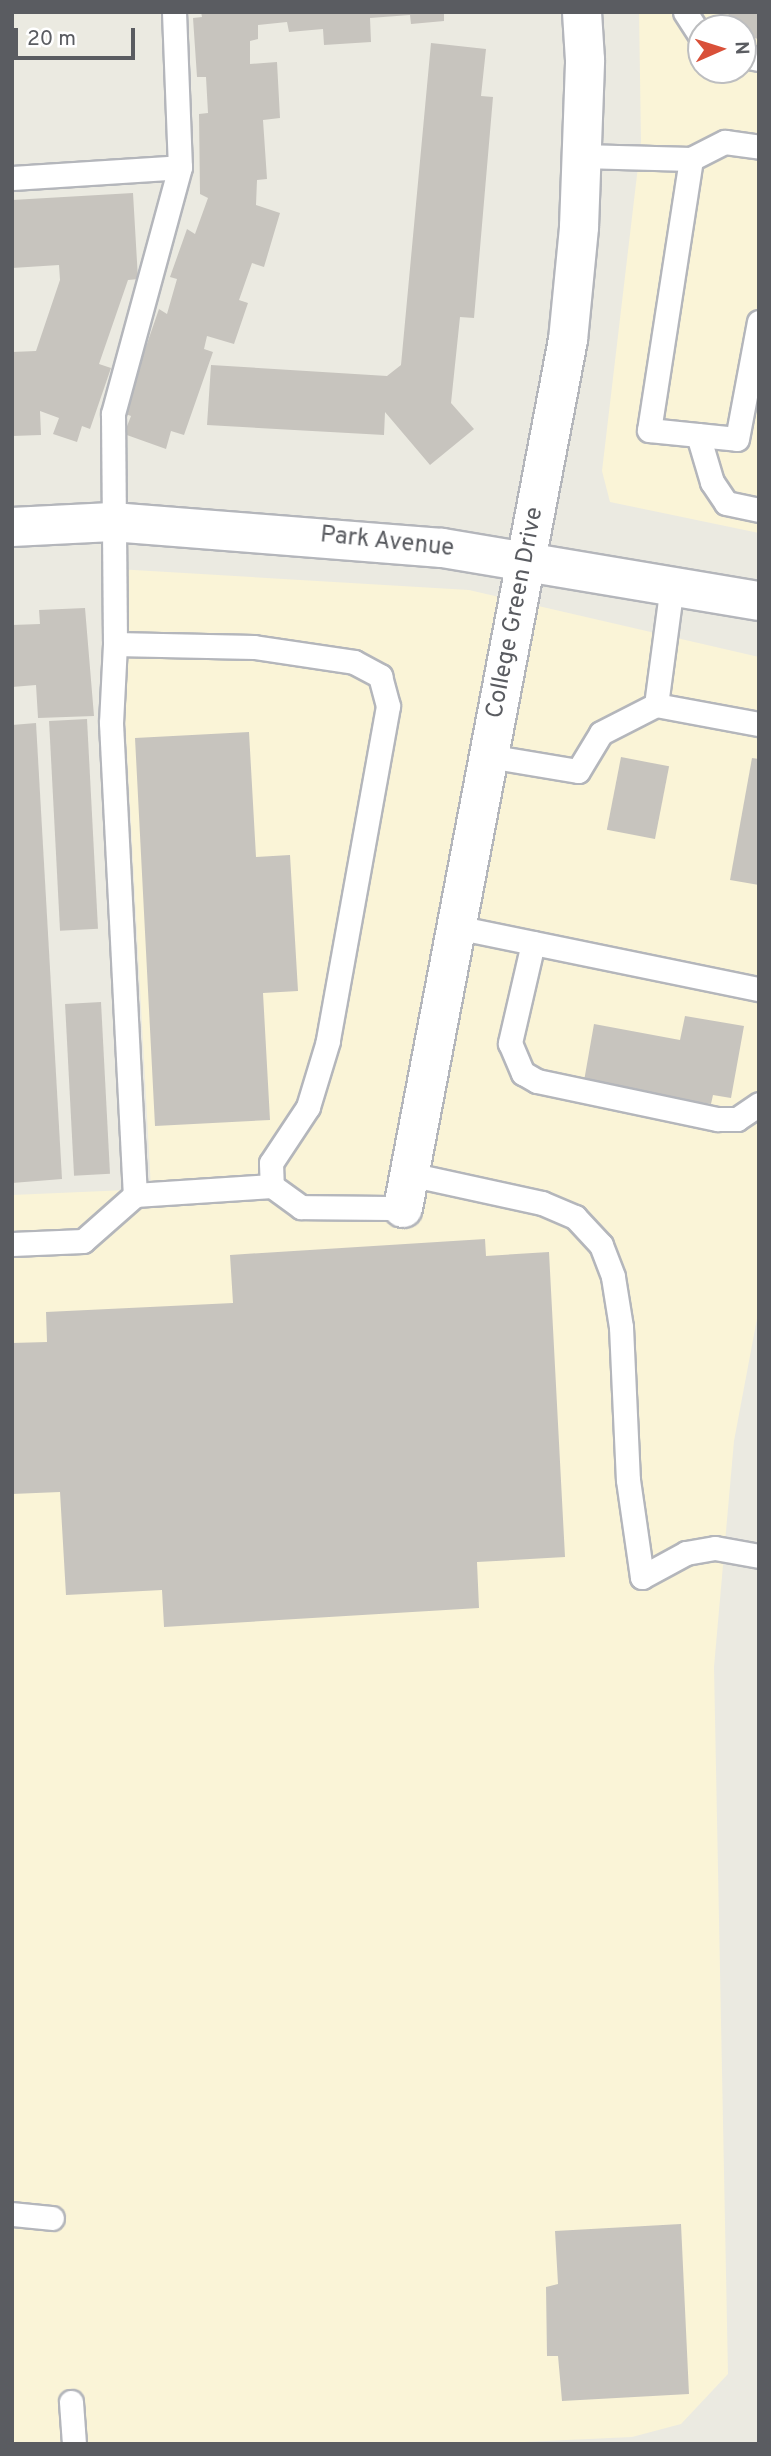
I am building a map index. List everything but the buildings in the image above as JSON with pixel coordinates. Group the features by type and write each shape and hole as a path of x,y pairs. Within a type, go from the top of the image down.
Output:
{"street":[{"name":"College Green Drive","path":"406,1191 568,340 581,156 582,12"},
{"name":"Park Avenue","path":"12,527 111,522 271,531 526,560 759,601"}],"lane":[{"path":"135,1195 111,723 115,644 111,522 113,414 180,167 174,12"},
{"path":"581,156 691,159 725,142 759,147"},
{"path":"691,159 649,430 737,439 759,322"},
{"path":"12,178 180,167"},
{"path":"698,435 712,482 726,503 759,510"},
{"path":"656,705 672,585"},
{"path":"115,644 254,647 354,662 380,676 388,706 328,1041 308,1107 271,1163 272,1186"},
{"path":"488,756 578,771 601,733 656,705 759,724"},
{"path":"456,927 758,988"},
{"path":"533,943 510,1043 523,1073 537,1081 718,1119 737,1119 759,1104"},
{"path":"12,1244 83,1241 135,1195 272,1186 301,1207 406,1191 542,1203 575,1217 601,1245 613,1277 621,1328 628,1480 642,1577 686,1553 715,1548 759,1556"},
{"path":"12,2214 52,2218"},
{"path":"71,2402 74,2444"}],"shaded area":[{"path":"639,12 759,12 759,533 610,502 602,471 641,141"},
{"path":"117,569 469,590 759,657 759,1308 734,1441 714,1667 728,2374 681,2424 632,2437 480,2444 12,2444 12,1195 151,1189"}]}
